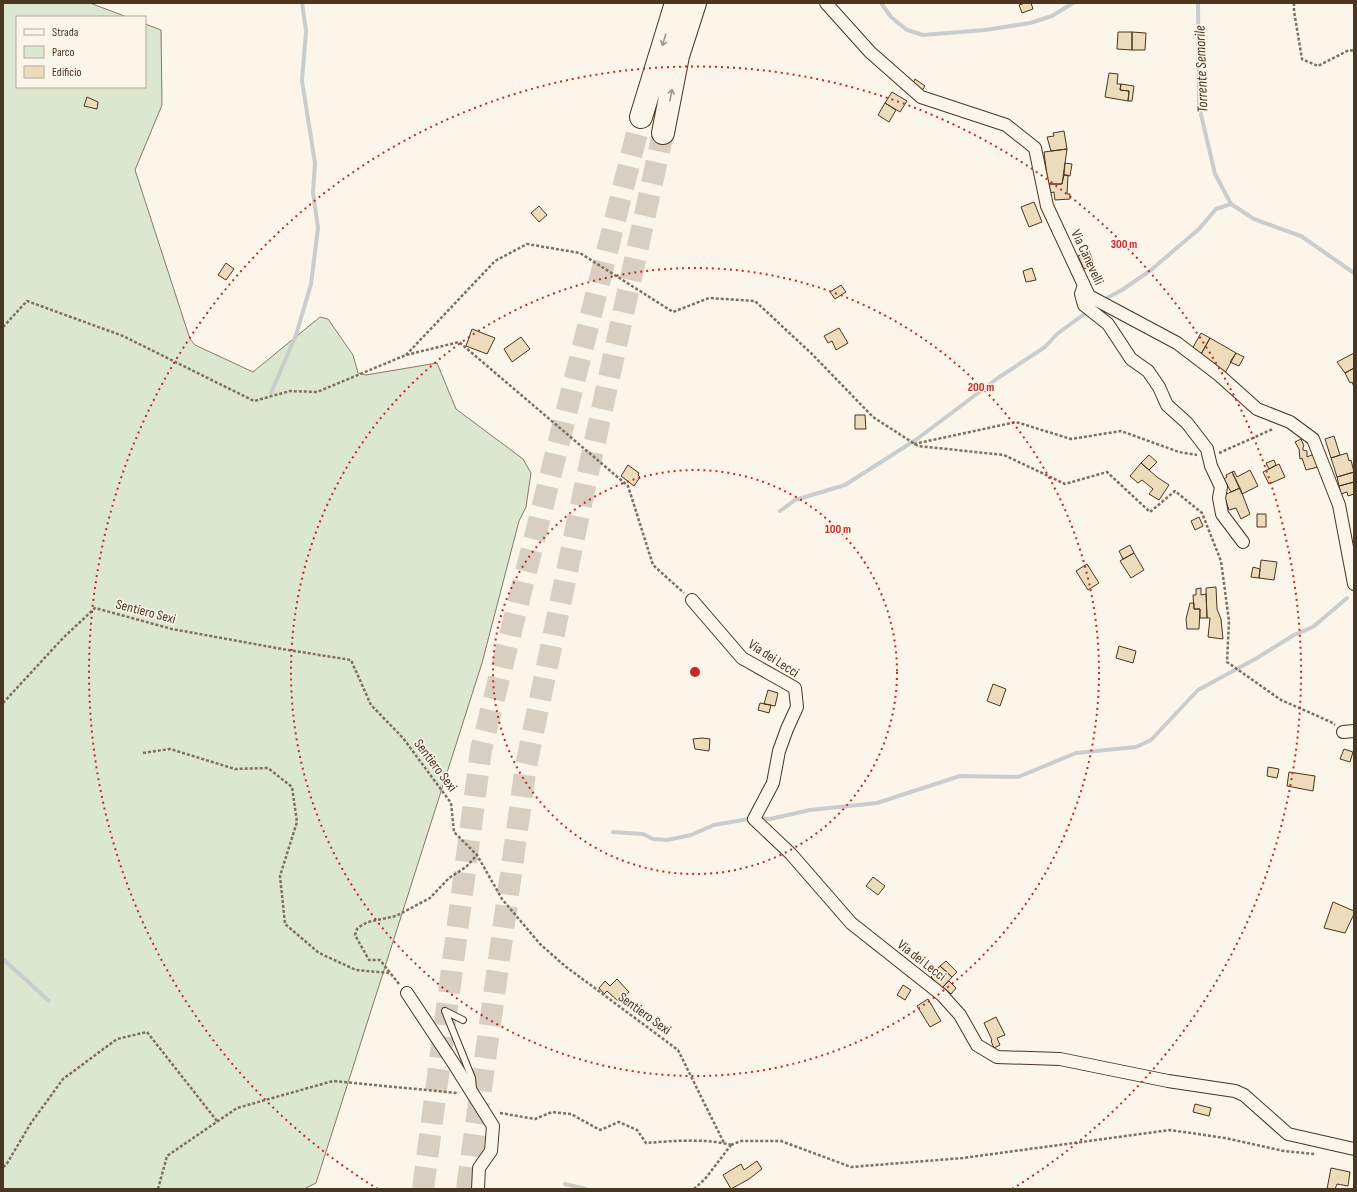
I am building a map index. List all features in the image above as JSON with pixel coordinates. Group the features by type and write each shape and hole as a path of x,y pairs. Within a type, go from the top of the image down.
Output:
{"highway":[{"path":"641,117 676,3"},
{"path":"663,133 678,56 695,3"}],"street":[{"name":"Via Canevelli","path":"826,3 870,52 921,97 1006,125 1035,148 1047,206 1089,296 1177,343 1219,375 1257,409 1290,422 1313,439 1338,505 1354,584"},
{"path":"1084,285 1081,294 1084,306 1108,324 1132,358 1148,371 1159,387 1167,405 1187,423 1207,449 1211,466 1221,487 1219,498 1222,514 1242,542"},
{"name":"Via dei Lecci","path":"692,600 742,658 795,688 797,707 779,751 773,783 754,819 790,854 851,923 942,995 960,1015 977,1046 997,1058 1060,1059 1168,1081 1235,1091 1244,1095 1288,1134 1354,1149"},
{"path":"407,993 493,1126 491,1151 479,1168 478,1189"}],"lane":[{"path":"463,1020 445,1011 472,1078 473,1094"}],"path":[{"path":"1294,3 1302,59 1318,66 1349,50 1354,51"},
{"path":"406,354 495,261 527,244 580,253 673,312 709,298 755,301 812,354 873,417 918,446 1004,455 1065,484 1107,472 1150,512 1175,491 1202,513 1221,561 1229,621 1227,662 1281,700 1331,722 1348,732"},
{"path":"3,326 27,301 124,336 254,401 290,390 317,392 406,354 459,342 628,486 653,566 692,600"},
{"path":"914,444 1016,422 1072,439 1121,431 1179,452 1209,457 1290,422"},
{"name":"Sentiero Sexi","path":"3,703 63,638 95,608 172,629 351,660 371,705 403,738 451,803 454,832 477,855 502,899 540,944 565,966 678,1050 724,1143"},
{"path":"142,753 170,749 235,769 268,768 292,787 297,822 280,876 285,924 319,953 356,970 389,973 380,960 369,960 355,935 357,929 368,922 396,916 430,898 449,878 466,867 477,855"},
{"path":"3,1167 6,1165 31,1123 63,1079 117,1039 147,1032 217,1121"},
{"path":"158,1189 167,1156 237,1108 333,1081 473,1094"},
{"path":"496,1110 502,1114 535,1119 552,1112 571,1114 600,1130 619,1122 637,1130 646,1143 690,1140 731,1145"},
{"path":"694,1189 705,1179 731,1145 741,1141 781,1141 852,1168 963,1158 1170,1130 1224,1138 1284,1151 1321,1155"}],"green space":[{"path":"3,3 90,3 124,16 16,16 16,88 146,88 146,24 161,30 162,105 135,170 190,339 195,345 253,372 320,317 328,319 353,355 358,373 366,375 437,363 456,409 523,459 531,473 526,507 519,521 482,663 316,1183 304,1189 3,1189"}],"building":[{"path":"1031,3 1033,9 1022,13 1019,5"},
{"path":"1118,32 1132,32 1132,50 1117,49"},
{"path":"1132,32 1146,33 1145,50 1132,50"},
{"path":"1109,73 1118,74 1117,84 1121,84 1120,90 1129,91 1128,101 1105,97"},
{"path":"915,79 925,86 921,92 912,85"},
{"path":"1121,84 1134,86 1132,101 1128,101 1129,91 1120,90"},
{"path":"892,92 907,101 900,112 885,103"},
{"path":"87,97 98,102 97,109 84,106"},
{"path":"885,103 896,110 889,122 878,115"},
{"path":"1064,131 1067,149 1051,151 1047,137 1054,136 1053,133"},
{"path":"1067,149 1062,184 1048,184 1044,152"},
{"path":"1065,163 1072,164 1070,176 1064,175"},
{"path":"1064,175 1068,175 1067,194 1070,194 1070,199 1055,200 1054,192 1050,193 1048,184 1062,184"},
{"path":"1034,202 1042,222 1029,227 1021,207"},
{"path":"539,206 547,215 539,222 531,213"},
{"path":"1089,251 1094,264 1084,269 1078,256"},
{"path":"226,263 234,269 226,280 218,275"},
{"path":"1032,268 1036,280 1026,282 1023,271"},
{"path":"841,285 846,292 835,299 830,292"},
{"path":"839,328 848,343 836,350 832,341 828,343 824,336"},
{"path":"472,329 495,338 487,354 466,346"},
{"path":"1201,333 1210,338 1200,356 1192,349"},
{"path":"521,337 530,349 512,362 504,349"},
{"path":"1210,338 1236,353 1225,373 1200,356"},
{"path":"1236,353 1244,357 1239,366 1230,362"},
{"path":"1354,353 1354,368 1345,373 1337,362"},
{"path":"1354,368 1354,387 1352,382 1350,383 1345,373"},
{"path":"855,415 865,415 866,429 855,429"},
{"path":"1334,436 1340,455 1331,458 1325,439"},
{"path":"1301,439 1304,446 1303,450 1307,451 1307,457 1314,454 1318,467 1306,470 1302,458 1300,459 1299,449 1295,442"},
{"path":"1347,453 1349,461 1351,460 1354,472 1337,477 1331,458"},
{"path":"1149,455 1157,462 1149,470 1141,463"},
{"path":"1274,460 1276,465 1269,469 1266,463"},
{"path":"1141,463 1169,485 1159,500 1149,494 1153,489 1142,480 1138,483 1130,476"},
{"path":"1279,464 1285,477 1269,484 1263,472"},
{"path":"628,465 639,473 638,475 640,477 634,486 621,476"},
{"path":"1250,470 1258,486 1242,494 1232,472 1234,471 1237,477"},
{"path":"1232,472 1240,488 1231,492 1224,479 1227,477 1226,475"},
{"path":"1354,472 1354,482 1339,486 1337,477"},
{"path":"1354,482 1354,494 1348,496 1347,492 1341,494 1339,486"},
{"path":"1240,488 1250,514 1241,519 1236,508 1229,510 1224,495"},
{"path":"1257,514 1266,514 1266,527 1257,527"},
{"path":"1199,517 1203,526 1195,530 1191,521"},
{"path":"1130,545 1134,553 1123,559 1119,551"},
{"path":"1134,553 1144,570 1131,578 1120,561"},
{"path":"1261,560 1277,562 1274,580 1259,578"},
{"path":"1087,564 1099,583 1088,590 1076,571"},
{"path":"1253,567 1260,569 1259,578 1251,577"},
{"path":"1216,587 1217,609 1221,619 1223,639 1208,637 1210,618 1207,618 1206,588"},
{"path":"1201,588 1201,595 1206,594 1207,618 1200,618 1200,609 1194,609 1193,595 1196,595 1196,589"},
{"path":"1190,603 1194,603 1194,609 1200,609 1199,629 1187,629 1186,619"},
{"path":"1119,646 1136,651 1133,663 1116,658"},
{"path":"993,684 1006,689 1000,706 987,701"},
{"path":"768,690 778,693 775,706 764,704"},
{"path":"760,703 771,705 769,713 758,710"},
{"path":"693,739 710,739 709,751 695,749"},
{"path":"1344,749 1353,752 1350,762 1340,759"},
{"path":"1268,767 1279,769 1277,778 1267,776"},
{"path":"1289,772 1315,776 1313,791 1287,786"},
{"path":"873,877 885,886 878,895 866,886"},
{"path":"1333,902 1354,911 1345,933 1324,928"},
{"path":"946,961 957,972 952,977 940,966"},
{"path":"940,966 952,977 942,988 931,977"},
{"path":"617,979 629,992 619,1002 607,991 604,994 599,988 605,981 610,986"},
{"path":"949,981 956,988 951,994 943,987"},
{"path":"903,985 911,990 905,1000 897,995"},
{"path":"928,999 941,1021 930,1027 917,1006"},
{"path":"996,1017 1005,1035 997,1038 1000,1045 994,1048 984,1023"},
{"path":"1195,1104 1211,1108 1209,1116 1193,1112"},
{"path":"757,1161 762,1169 749,1179 731,1189 723,1175 741,1164 744,1170"},
{"path":"1331,1168 1350,1172 1348,1186 1337,1184 1335,1189 1327,1189"}],"waterway":[{"path":"271,393 296,335 311,284 318,228 313,193 315,163 302,81 306,31 302,3"},
{"name":"Torrente Semorile","path":"881,3 891,17 907,30 923,35 985,30 1030,23 1052,16 1073,3"},
{"name":"Torrente Semorile","path":"1198,3 1199,106 1215,174 1231,204 1254,219 1301,236 1354,273"},
{"path":"1107,298 1122,290 1151,270 1199,229 1216,209 1231,204"},
{"path":"780,511 795,500 845,485 917,439 998,378 1045,347 1057,334 1087,312"},
{"path":"613,832 643,834 653,839 667,840 691,835 714,825 754,818 770,819 810,810 877,803 960,776 1018,777 1076,753 1136,747 1151,740 1198,690 1257,658 1294,635 1313,627 1347,598"},
{"path":"3,959 49,1001"},
{"path":"565,1184 586,1189"}],"tunnel":[{"path":"423,1189 481,750 641,117"},
{"path":"467,1189 526,766 582,500 663,133"}]}
